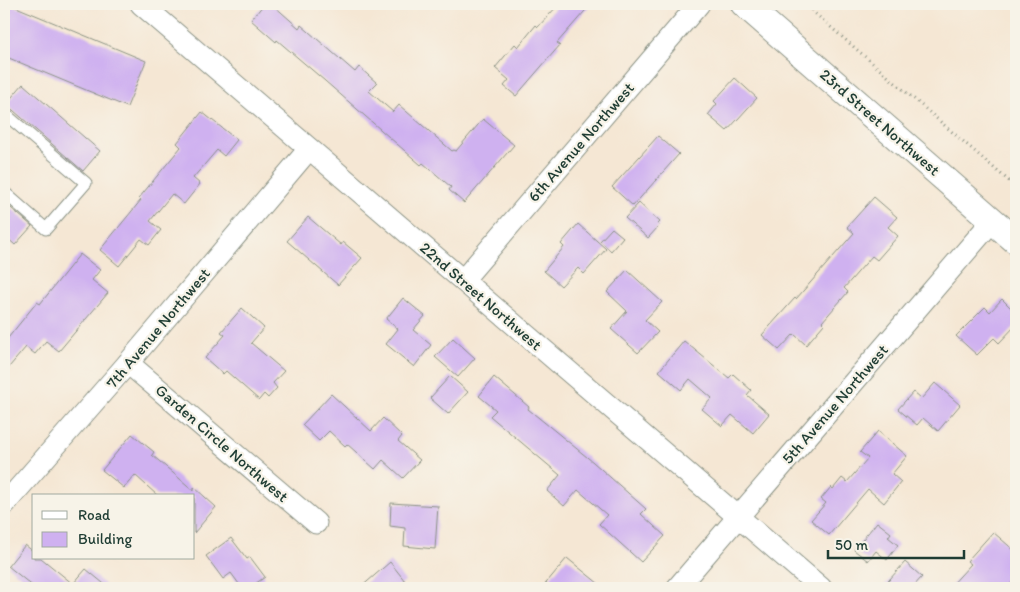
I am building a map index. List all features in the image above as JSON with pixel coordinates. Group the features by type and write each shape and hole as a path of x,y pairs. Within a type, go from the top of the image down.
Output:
{"street":[{"name":"22nd Street Northwest","path":"141,4 821,588"},
{"name":"6th Avenue Northwest","path":"463,280 699,4"},
{"name":"23rd Street Northwest","path":"744,4 1016,241"},
{"name":"7th Avenue Northwest","path":"4,505 128,363 309,149"},
{"name":"5th Avenue Northwest","path":"677,588 993,220"},
{"name":"Garden Circle Northwest","path":"128,363 316,523"}],"lane":[{"path":"4,113 86,182 46,229 4,192"}],"path":[{"path":"804,4 1016,187"}],"building":[{"path":"4,4 9,4 146,61 127,107 4,56"},
{"path":"264,4 272,4 299,28 301,25 355,72 359,67 377,83 369,91 393,112 399,105 452,151 456,151 483,119 514,145 464,203 449,190 451,187 423,163 421,165 277,40 276,42 251,20"},
{"path":"559,4 591,4 557,43 560,45 516,96 504,86 509,80 495,68 515,44 518,47 536,25 538,27"},
{"path":"735,78 757,98 727,131 708,115 717,104 714,101"},
{"path":"23,84 100,151 83,171 6,104"},
{"path":"202,112 237,140 224,156 217,150 193,178 200,184 184,204 172,194 150,221 161,230 149,245 141,239 119,266 100,250 181,147 177,143"},
{"path":"658,136 679,154 633,206 612,187"},
{"path":"874,197 897,217 888,227 898,236 877,260 872,256 844,288 848,292 822,322 824,324 806,345 794,334 779,350 762,335 854,233 847,227"},
{"path":"4,202 32,226 15,245 4,235"},
{"path":"639,203 660,222 659,226 648,238 625,218"},
{"path":"308,217 341,245 343,242 362,258 338,285 287,241"},
{"path":"578,224 606,249 584,274 578,268 561,286 544,271 564,247 561,244"},
{"path":"612,228 623,237 611,251 600,241"},
{"path":"80,254 100,270 92,280 108,293 59,351 46,341 35,354 26,347 4,373 4,343 37,302 40,304"},
{"path":"627,270 662,302 645,320 658,332 638,353 611,329 627,311 607,292"},
{"path":"403,298 425,316 413,330 431,345 414,367 386,344 398,329 386,319"},
{"path":"1002,299 1016,313 1016,325 999,343 994,338 977,355 956,336 985,307 990,312"},
{"path":"242,308 264,328 251,343 284,371 273,383 277,388 268,398 264,394 259,400 226,371 223,374 205,358 225,335 221,332"},
{"path":"453,338 475,358 458,377 435,357"},
{"path":"684,341 729,378 733,374 751,390 747,395 769,414 753,433 732,415 722,426 702,409 712,398 690,379 681,390 659,371"},
{"path":"450,376 468,392 448,414 430,398"},
{"path":"494,377 529,407 528,409 593,462 646,509 641,514 665,536 641,562 599,524 607,515 578,490 564,506 547,491 560,475 490,416 496,410 479,396"},
{"path":"935,383 960,405 938,431 923,418 917,425 898,409 913,392 921,399"},
{"path":"331,394 371,431 383,418 402,436 398,441 420,460 403,478 383,460 375,469 329,431 319,441 302,425"},
{"path":"878,431 907,456 892,474 901,482 884,503 868,489 829,535 811,520 826,503 821,499 831,487 833,489 842,478 847,482 868,458 860,452"},
{"path":"132,434 154,452 152,455 194,491 194,487 216,507 195,532 195,494 156,494 135,475 124,488 102,470"},
{"path":"391,503 438,506 435,549 404,546 405,528 390,526"},
{"path":"877,522 891,533 888,537 898,545 887,560 876,551 868,561 854,550"},
{"path":"993,532 1016,552 1016,578 1007,588 949,588 971,564 967,561"},
{"path":"231,538 247,559 250,557 265,577 249,588 242,588 231,573 223,579 206,556"},
{"path":"25,545 32,550 32,560 43,560 73,584 86,569 109,588 35,588 8,566"},
{"path":"567,558 604,588 542,588"},
{"path":"390,562 405,581 396,588 360,588"},
{"path":"905,562 922,577 912,588 882,588"}]}
